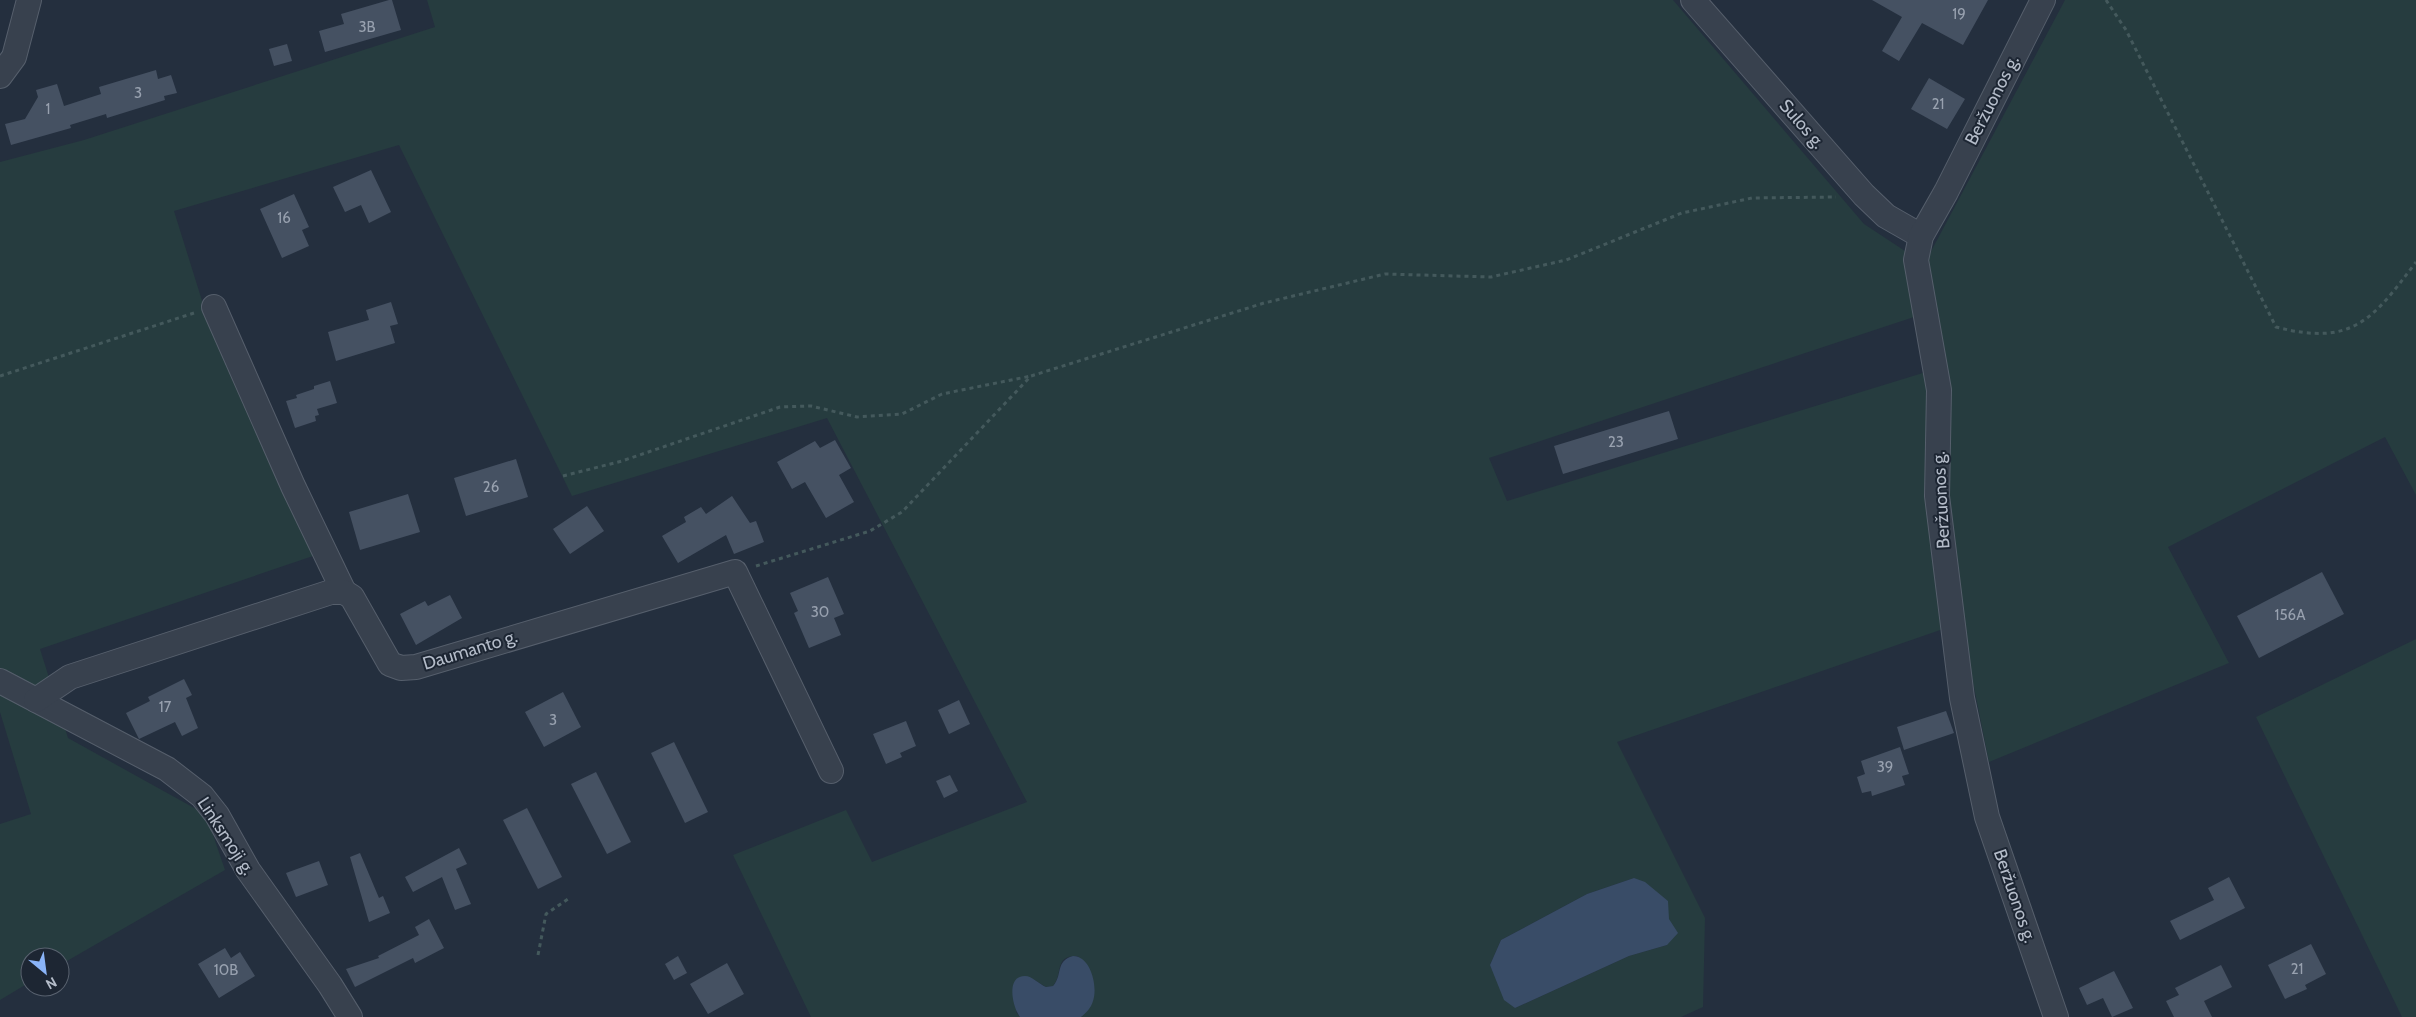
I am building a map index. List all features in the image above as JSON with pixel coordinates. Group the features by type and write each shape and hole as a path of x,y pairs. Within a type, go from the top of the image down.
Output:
{"street":[{"path":"0,76 14,57 29,0"},
{"name":"Sulos g.","path":"1693,0 1864,195 1886,216 1921,236"},
{"name":"Beržuonos g.","path":"2043,0 1946,192 1921,236 1916,260 1939,390 1937,496 1962,698 1987,816 2056,1017"},
{"name":"Daumanto g.","path":"214,307 293,486 344,592 352,597 390,664 400,668 416,667 735,572"},
{"path":"735,572 831,771"},
{"path":"36,700 70,677 331,592 344,592"},
{"name":"Linksmoji g.","path":"0,681 167,769 202,796 217,815 248,870 330,985 350,1017"}],"path":[{"path":"2106,0 2126,30 2276,327 2305,334 2336,333 2358,324 2383,305 2416,262"},
{"path":"563,476 622,461 780,407 811,406 858,417 902,414 942,394 1031,376 1264,303 1385,274 1491,278 1566,260 1682,213 1722,204 1752,198 1864,195"},
{"path":"0,376 214,307"},
{"path":"735,572 870,531 902,512 1031,376"},
{"path":"538,955 546,914 568,899"}],"green space":[{"path":"427,0 1673,0 1864,224 1908,253 1917,316 1489,458 1507,501 1926,372 1946,628 1617,742 1705,918 1703,1007 1681,1017 1081,1017 1078,956 1070,956 1062,962 1053,986 1046,987 1033,979 1016,1012 1020,1017 811,1017 733,855 846,810 872,862 1027,802 827,418 572,496 399,145 174,211 209,323 313,556 40,649 68,738 196,809 210,826 225,870 70,959 70,947 20,947 20,988 0,1000 0,824 31,814 0,712 0,162 84,140 435,27","holes":["1634,878 1668,901 1667,945 1629,956 1515,1008 1490,965 1501,940 1587,894"]},
{"path":"2065,0 2416,0 2416,495 2385,437 2168,547 2229,663 1989,762 1961,622 1929,299 1928,257"},
{"path":"2416,639 2416,1017 2402,1017 2256,717"}],"water":[{"path":"1634,878 1645,882 1668,901 1669,919 1678,933 1667,945 1629,956 1515,1008 1504,1000 1490,965 1501,940 1587,894"},
{"path":"1079,957 1084,961 1092,973 1095,988 1092,1004 1088,1010 1081,1017 1020,1017 1015,1007 1012,993 1015,981 1019,977 1025,976 1046,987 1053,986 1061,965 1067,958"}],"building":[{"path":"392,0 401,30 325,52 319,31 344,24 341,14"},
{"path":"1872,0 1988,0 1963,45 1922,23 1899,61 1882,51 1902,17"},
{"path":"287,44 292,61 274,66 269,49"},
{"path":"156,70 158,79 171,75 177,93 164,96 165,100 107,118 106,114 70,125 71,128 11,145 5,124 25,119 38,97 36,90 57,84 64,106 101,94 99,87"},
{"path":"1929,78 1965,99 1947,129 1911,109"},
{"path":"371,170 391,212 369,223 361,205 345,212 333,187"},
{"path":"294,194 309,227 302,230 309,246 282,258 260,209"},
{"path":"391,302 398,324 390,326 395,343 336,361 328,332 369,320 366,310"},
{"path":"330,381 337,403 317,409 319,415 315,416 316,421 295,428 286,401 297,398 296,395 314,389 314,386"},
{"path":"1669,411 1678,439 1563,474 1554,446"},
{"path":"835,440 851,468 839,475 854,502 826,518 805,482 792,489 777,462 815,441 820,448"},
{"path":"516,459 528,497 466,516 454,478"},
{"path":"408,494 420,532 360,550 349,512"},
{"path":"732,496 750,523 756,521 764,542 734,554 726,535 678,563 662,536 686,522 684,517 701,507 706,514"},
{"path":"587,506 604,531 570,554 553,529"},
{"path":"2322,572 2344,614 2259,658 2237,616"},
{"path":"828,577 844,614 834,618 841,635 809,648 794,613 798,611 790,593"},
{"path":"450,595 462,618 416,645 400,614 425,601 428,606"},
{"path":"184,679 192,695 186,698 198,728 182,736 175,722 139,739 126,713 150,701 148,697"},
{"path":"563,692 581,727 544,747 525,712"},
{"path":"959,700 970,724 949,734 938,710"},
{"path":"1946,711 1954,733 1904,750 1897,727"},
{"path":"906,721 916,746 900,753 902,757 886,764 873,734"},
{"path":"674,742 708,812 685,823 651,753"},
{"path":"1900,747 1909,774 1902,776 1905,785 1872,796 1871,791 1862,793 1857,777 1865,774 1861,761"},
{"path":"596,772 631,842 607,854 571,784"},
{"path":"950,775 958,791 944,798 936,781"},
{"path":"527,808 562,877 538,889 503,820"},
{"path":"459,848 467,864 456,869 471,904 455,910 442,877 413,892 405,877"},
{"path":"360,853 379,898 383,896 390,913 369,922 350,857"},
{"path":"319,861 328,885 296,897 286,873"},
{"path":"2229,877 2245,908 2180,940 2170,921 2214,900 2208,888"},
{"path":"429,919 444,948 415,963 413,958 355,987 346,969 379,958 378,956 419,935 415,927"},
{"path":"2311,944 2326,974 2305,985 2307,989 2285,999 2268,965"},
{"path":"225,948 231,958 240,952 255,976 219,998 198,964"},
{"path":"678,956 687,973 674,980 665,964"},
{"path":"727,963 744,994 708,1014 690,984"},
{"path":"2221,965 2232,987 2204,1001 2212,1017 2174,1017 2166,1001 2179,995 2175,988"},
{"path":"2114,971 2133,1008 2112,1017 2103,998 2087,1005 2079,988"}]}
